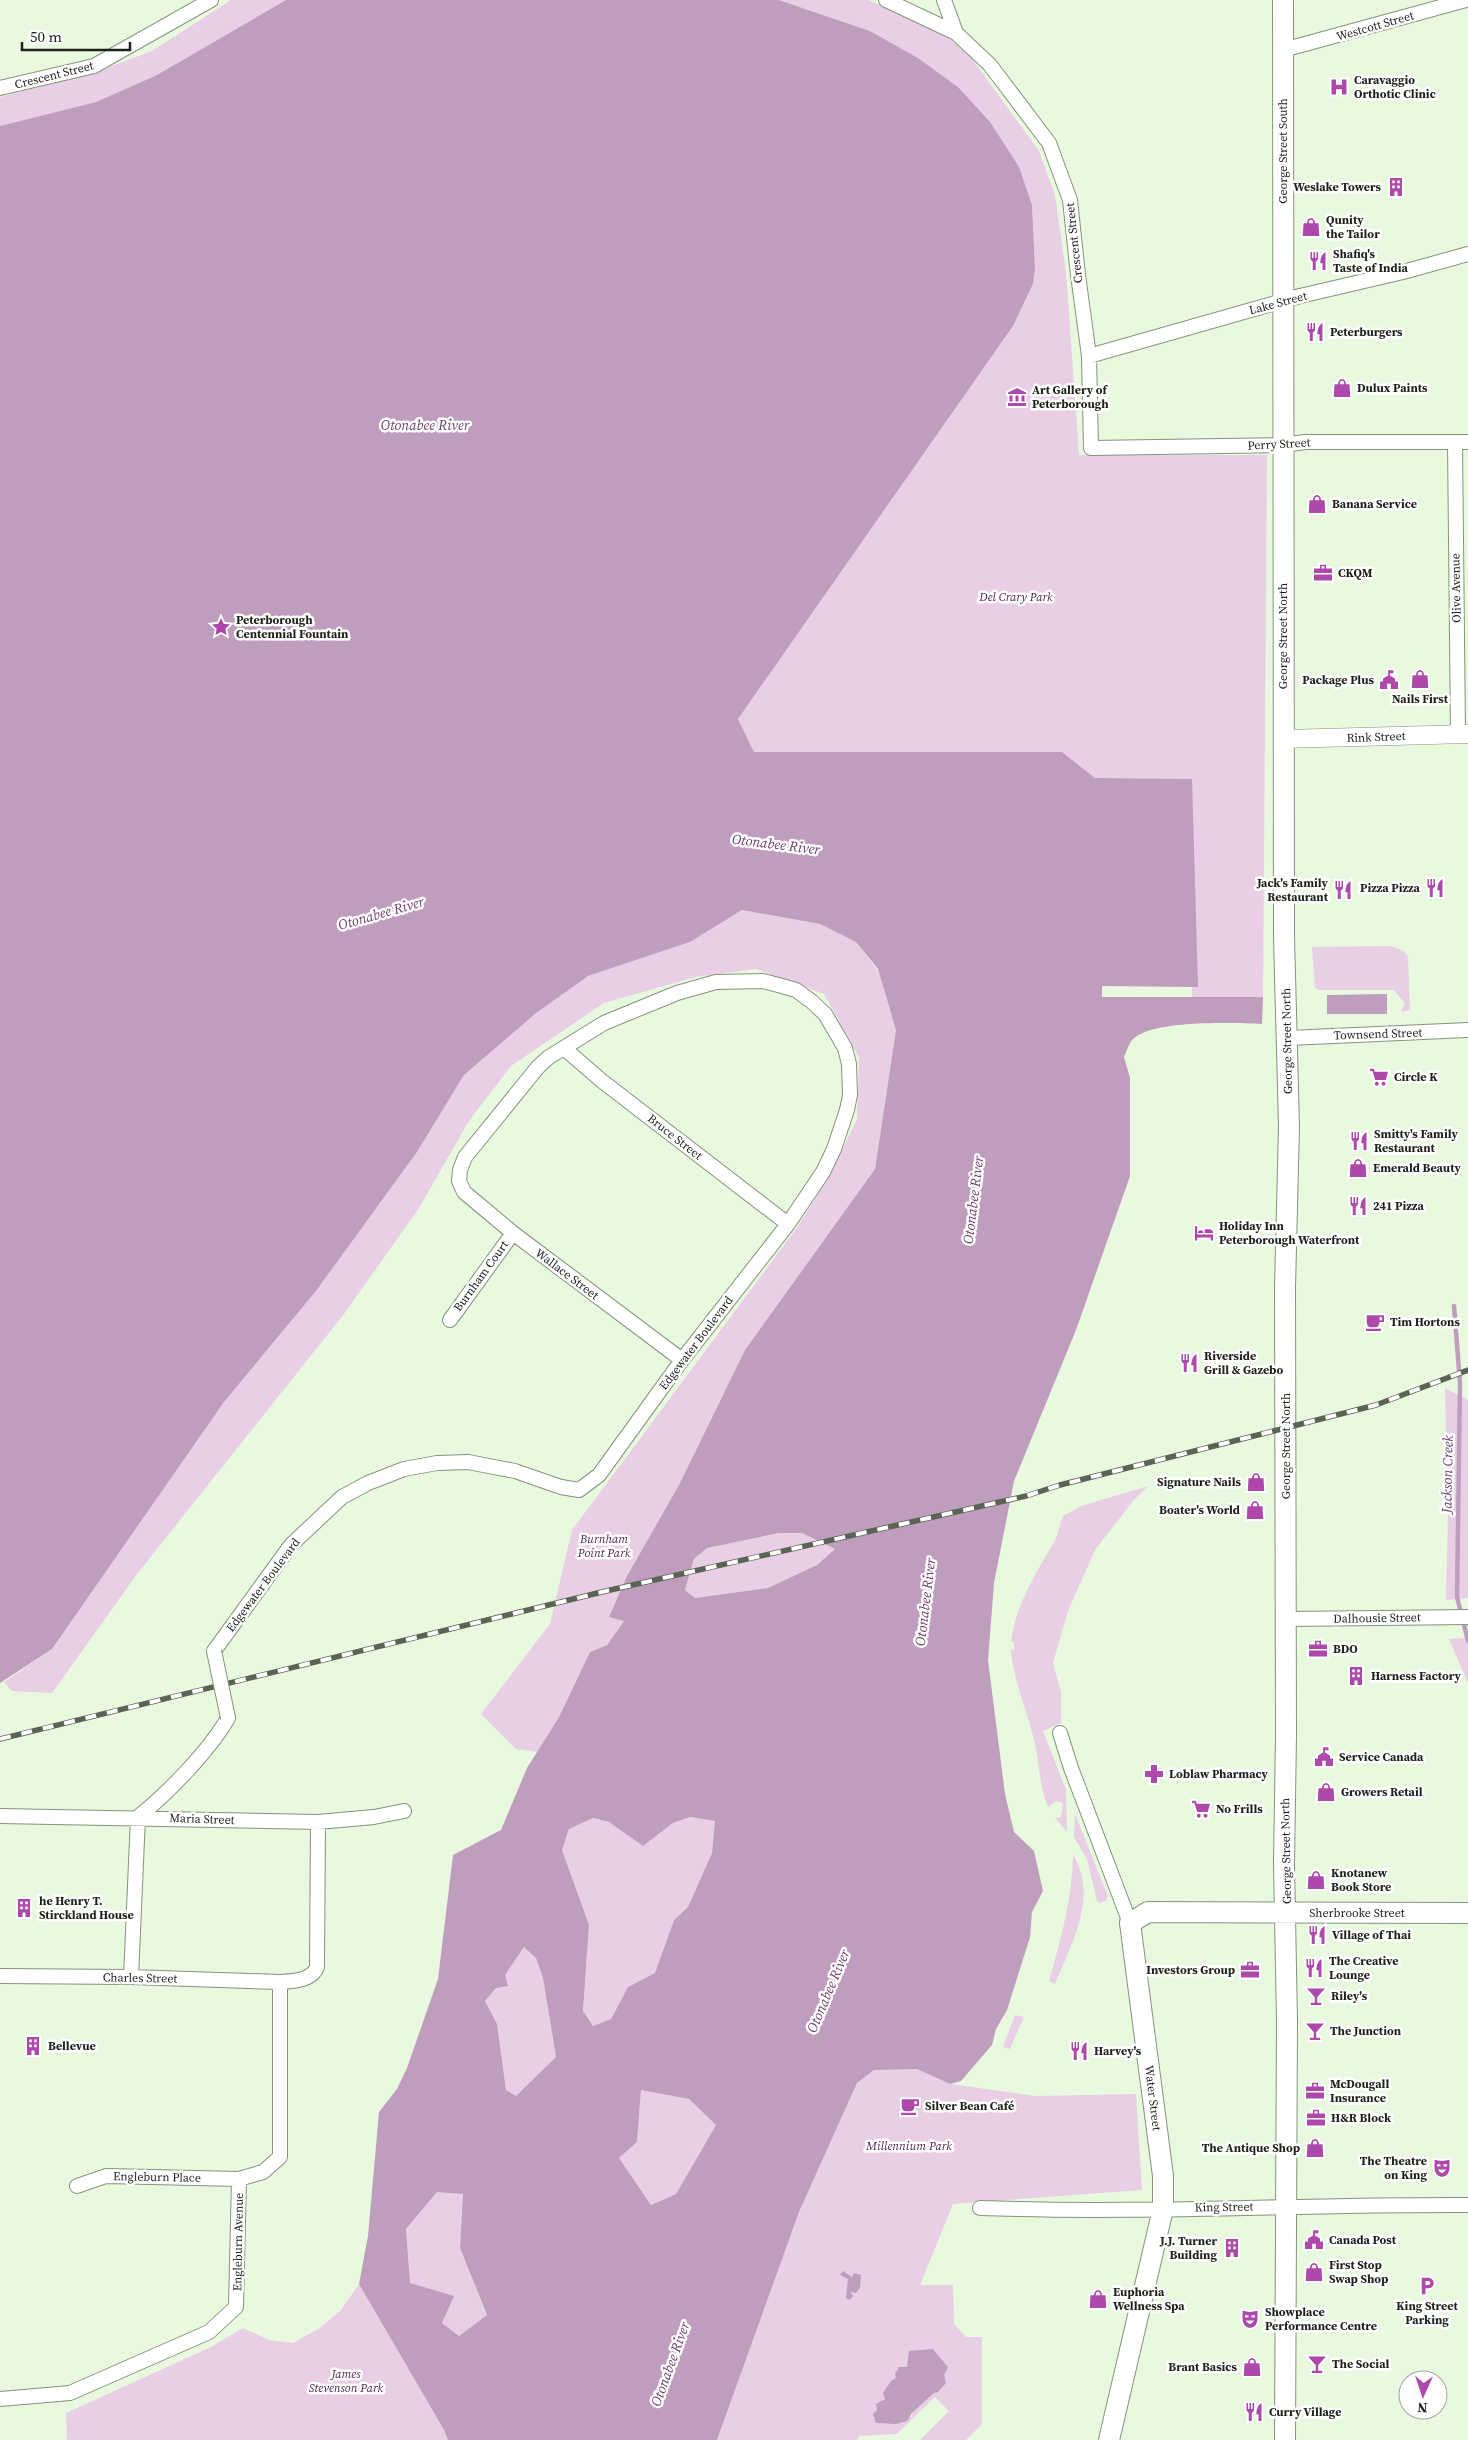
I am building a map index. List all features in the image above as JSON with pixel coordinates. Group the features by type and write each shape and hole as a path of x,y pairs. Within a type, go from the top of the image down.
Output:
{"main road":[{"name":"George Street South","path":"1282,302 1283,0"},
{"name":"George Street North","path":"1282,302 1284,928 1289,1126 1285,1288 1286,1619 1284,1863 1286,1912 1286,2206 1284,2440"},
{"path":"1252,1912 1271,1900 1278,1887 1284,1863"},
{"name":"Sherbrooke Street","path":"1130,1923 1148,1912 1468,1913"},
{"name":"Water Street","path":"1109,2440 1163,2209 1163,2176 1130,1923"}],"street":[{"name":"Crescent Street","path":"0,88 94,66 211,0"},
{"name":"Crescent Street","path":"886,0 956,33 990,65 1049,143 1070,200 1089,356 1091,448"},
{"path":"944,0 956,33"},
{"name":"Westcott Street","path":"1283,50 1466,0"},
{"name":"Lake Street","path":"1089,356 1282,302 1468,254"},
{"name":"Perry Street","path":"1091,448 1282,445 1305,442 1461,442"},
{"name":"Olive Avenue","path":"1461,442 1463,734"},
{"name":"Rink Street","path":"1284,739 1463,734"},
{"name":"Edgewater Boulevard","path":"138,1817 153,1805 218,1735 228,1718 214,1651 290,1545 342,1498 368,1483 404,1468 437,1463 468,1462 515,1471 579,1490 599,1475 682,1360 788,1224 829,1162 841,1132 850,1095 849,1064 845,1048 829,1020 811,1001 796,990 763,981 716,982 677,993 604,1023 565,1049 549,1057 538,1067 466,1157 460,1170 459,1181"},
{"name":"Townsend Street","path":"1288,1038 1468,1030"},
{"name":"Bruce Street","path":"565,1049 602,1081 788,1224"},
{"name":"Wallace Street","path":"459,1181 464,1192 513,1233 682,1360"},
{"name":"Burnham Court","path":"450,1320 513,1233"},
{"name":"Dalhousie Street","path":"1286,1619 1468,1616"},
{"name":"Water Street","path":"1060,1733 1071,1768 1130,1923"},
{"name":"Maria Street","path":"0,1816 138,1817 318,1822 374,1817 404,1811"},
{"path":"131,1977 138,1817"},
{"path":"280,1982 303,1980 316,1972 318,1822"},
{"name":"Charles Street","path":"0,1976 131,1977 280,1982"},
{"name":"Engleburn Avenue","path":"0,2399 70,2393 209,2332 236,2307 239,2178 263,2172 280,2157 280,1982"},
{"name":"Engleburn Place","path":"77,2186 106,2176 239,2178"},
{"name":"King Street","path":"980,2208 1048,2210 1468,2205"}],"green space":[{"path":"231,0 286,0 157,75 96,102 0,126 0,97 98,71 152,51"},
{"name":"Del Crary Park","path":"779,0 868,0 937,29 970,56 1039,151 1055,195 1066,272 1079,455 1267,455 1263,997 1192,998 1192,779 1095,778 1062,752 754,752 738,719 1013,326 1033,284 1035,269 1032,205 958,87 918,58 870,31"},
{"name":"Burnham Point Park","path":"742,910 820,924 856,942 879,972 896,1030 875,1169 745,1350 679,1485 627,1576 609,1617 624,1620 607,1645 590,1652 559,1717 537,1752 516,1749 481,1714 550,1624 572,1530 796,1229 830,1175 857,1119 859,1057 824,994 756,969 696,977 604,1003 511,1066 469,1121 419,1208 344,1314 137,1574 52,1693 12,1691 4,1682 52,1649 224,1402 316,1291 417,1152 464,1075 535,1014 588,976 690,942"},
{"path":"1391,946 1404,951 1408,957 1410,1010 1401,1012 1405,1003 1394,990 1318,990 1315,987 1312,947"},
{"path":"1445,1388 1468,1400 1468,1598 1446,1600 1448,1512"},
{"path":"1148,1486 1133,1501 1095,1550 1068,1611 1053,1663 1061,1692 1061,1723 1043,1731 1066,1790 1067,1832 1055,1818 1061,1817 1063,1803 1056,1801 1048,1807 1045,1798 1035,1745 1012,1661 1011,1650 1014,1650 1014,1642 1011,1642 1013,1629 1022,1603 1057,1536 1063,1516 1081,1506"},
{"path":"779,1533 802,1533 835,1549 817,1565 768,1588 695,1598 685,1590 694,1559 707,1548"},
{"path":"1468,1638 1468,1683 1449,1639"},
{"path":"1075,1814 1108,1896 1106,1901 1100,1903 1097,1901 1087,1859 1074,1837"},
{"path":"690,1817 715,1821 712,1853 688,1907 674,1920 655,1973 628,1987 611,2019 593,2026 583,2012 589,1925 562,1850 569,1829 593,1818 609,1822 643,1846 673,1823"},
{"path":"1073,1855 1080,1871 1083,1887 1083,1904 1075,1937 1055,1984 1049,1981 1062,1934 1068,1903"},
{"path":"524,1947 536,1958 543,1978 556,2057 516,2097 506,2090 497,2024 485,2001"},
{"path":"1015,2015 1024,2017 1010,2049 1003,2047"},
{"name":"Millennium Park","path":"917,2069 950,2084 1035,2096 1136,2094 1142,2190 953,2204 920,2285 953,2285 954,2324 966,2337 982,2337 982,2424 966,2440 920,2440 949,2411 935,2397 897,2434 859,2436 857,2440 717,2440 799,2212 857,2083 874,2070","holes":["933,2349 948,2367 934,2393 912,2413 912,2417 877,2411 896,2378 907,2367"]},
{"path":"641,2090 689,2099 716,2125 676,2194 651,2205 619,2158 637,2142"},
{"path":"437,2192 463,2193 460,2248 487,2316 459,2336 442,2323 453,2296 410,2284 406,2229"},
{"name":"James Stevenson Park","path":"359,2284 448,2440 67,2440 66,2413 211,2347 243,2328 269,2340 293,2343 320,2328 341,2310"}],"water":[{"name":"Otonabee River","path":"286,0 779,0 870,31 918,58 958,87 990,122 1019,167 1032,205 1035,269 1033,284 1013,326 738,719 754,752 1062,752 1095,778 1192,779 1198,987 1102,986 1102,997 1263,997 1262,1024 1214,1023 1175,1025 1142,1033 1132,1040 1124,1057 1130,1078 1130,1176 1076,1330 1014,1481 994,1583 988,1660 1005,1794 1014,1832 1034,1851 1043,1891 1032,1912 1030,1937 1007,2010 996,2029 992,2045 961,2081 950,2084 917,2069 874,2070 857,2083 799,2212 717,2440 448,2440 359,2284 368,2236 379,2112 397,2089 407,2068 438,1979 453,1855 501,1830 527,1768 559,1717 590,1652 607,1645 624,1621 609,1617 627,1576 679,1485 745,1350 875,1169 896,1030 878,969 856,942 820,924 742,910 690,942 588,976 535,1014 464,1075 417,1152 316,1291 224,1402 52,1649 0,1683 0,126 96,102 157,75","holes":["779,1533 802,1533 835,1549 817,1565 768,1588 695,1598 685,1590 694,1559 707,1548","690,1817 715,1821 712,1853 688,1907 674,1920 655,1973 628,1987 611,2019 593,2026 583,2011 589,1925 562,1850 569,1829 593,1818 609,1822 643,1846 673,1823","524,1947 536,1958 543,1978 556,2057 516,2096 506,2090 497,2024 485,2001 496,1988 508,1986 505,1975","641,2090 689,2099 716,2125 676,2194 651,2205 619,2158 637,2142","437,2192 463,2194 460,2248 487,2315 459,2336 442,2323 454,2296 410,2283 406,2229"]},
{"path":"1387,994 1387,1014 1327,1014 1327,995"},
{"path":"843,2271 852,2277 854,2273 861,2275 860,2288 856,2293 850,2292 853,2296 850,2300 846,2298 848,2279 840,2275"},
{"path":"933,2349 948,2367 944,2375 946,2383 912,2413 907,2421 896,2424 876,2423 873,2414 877,2410 876,2404 885,2399 883,2393 891,2381 896,2378 895,2374 899,2367 907,2367 909,2351"}],"waterway":[{"name":"Jackson Creek","path":"1454,1306 1460,1383 1457,1597 1468,1641"}],"railway":[{"path":"0,1739 606,1591 1026,1496 1060,1485 1376,1405 1468,1370"}],"place":[{"name":"Caravaggio Orthotic Clinic","path":"1339,87"},
{"name":"Weslake Towers","path":"1396,187"},
{"name":"Qunity the Tailor","path":"1311,227"},
{"name":"Shafiq's Taste of India","path":"1318,261"},
{"name":"Peterburgers","path":"1315,332"},
{"name":"Dulux Paints","path":"1342,388"},
{"name":"Art Gallery of Peterborough","path":"1017,397"},
{"name":"Banana Service","path":"1317,504"},
{"name":"CKQM","path":"1323,573"},
{"name":"Peterborough Centennial Fountain","path":"221,627"},
{"name":"Nails First","path":"1420,679"},
{"name":"Package Plus","path":"1389,680"},
{"name":"Pizza Pizza","path":"1435,888"},
{"name":"Jack's Family Restaurant","path":"1343,890"},
{"name":"Circle K","path":"1379,1077"},
{"name":"Smitty's Family Restaurant","path":"1359,1141"},
{"name":"Emerald Beauty","path":"1358,1168"},
{"name":"241 Pizza","path":"1358,1206"},
{"name":"Holiday Inn Peterborough Waterfront","path":"1204,1233"},
{"name":"Tim Hortons","path":"1375,1322"},
{"name":"Riverside Grill & Gazebo","path":"1189,1363"},
{"name":"Signature Nails","path":"1256,1482"},
{"name":"Boater's World","path":"1255,1510"},
{"name":"BDO","path":"1318,1649"},
{"name":"Harness Factory","path":"1356,1676"},
{"name":"Service Canada","path":"1324,1757"},
{"name":"Loblaw Pharmacy","path":"1154,1774"},
{"name":"Growers Retail","path":"1326,1792"},
{"name":"No Frills","path":"1201,1809"},
{"name":"Knotanew Book Store","path":"1316,1880"},
{"name":"he Henry T. Stirckland House","path":"24,1908"},
{"name":"Village of Thai","path":"1317,1935"},
{"name":"The Creative Lounge","path":"1314,1968"},
{"name":"Investors Group","path":"1250,1970"},
{"name":"Riley's","path":"1316,1996"},
{"name":"The Junction","path":"1315,2031"},
{"name":"Bellevue","path":"33,2046"},
{"name":"Harvey's","path":"1079,2051"},
{"name":"McDougall Insurance","path":"1315,2091"},
{"name":"Silver Bean Café","path":"910,2106"},
{"name":"H&R Block","path":"1316,2118"},
{"name":"The Antique Shop","path":"1315,2148"},
{"name":"The Theatre on King","path":"1442,2168"},
{"name":"Canada Post","path":"1314,2240"},
{"name":"J.J. Turner Building","path":"1232,2248"},
{"name":"First Stop Swap Shop","path":"1314,2272"},
{"name":"King Street Parking","path":"1427,2286"},
{"name":"Euphoria Wellness Spa","path":"1098,2299"},
{"name":"Showplace Performance Centre","path":"1250,2319"},
{"name":"The Social","path":"1317,2364"},
{"name":"Brant Basics","path":"1252,2367"},
{"name":"Curry Village","path":"1254,2412"}]}
